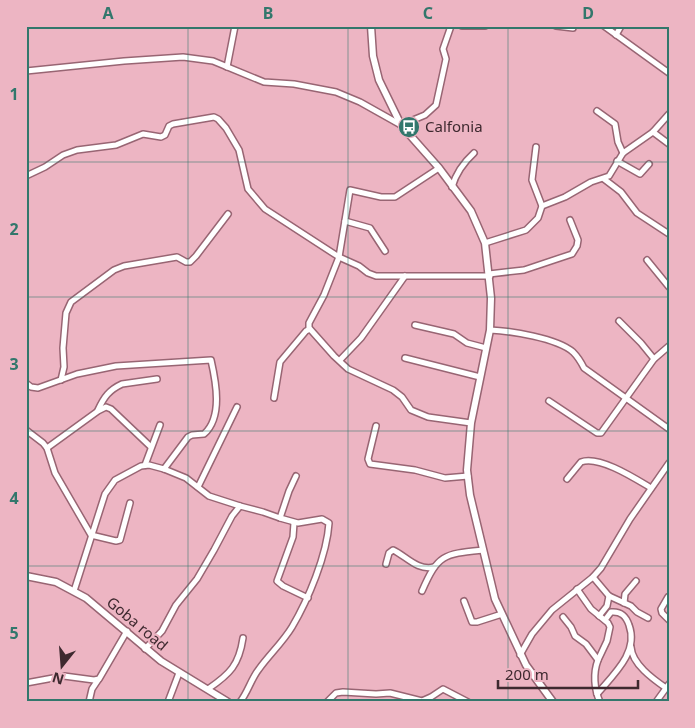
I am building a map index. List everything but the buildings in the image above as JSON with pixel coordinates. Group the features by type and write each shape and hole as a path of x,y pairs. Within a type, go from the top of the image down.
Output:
{"street":[{"path":"227,67 235,26"},
{"path":"371,26 372,56 379,80 401,125 439,168 472,211 485,243 490,275 490,330 471,422 468,476 470,495 495,599 520,655 553,702"},
{"path":"401,125 425,115 436,105 446,59 443,49 451,26"},
{"path":"462,26 485,26"},
{"path":"556,26 573,28"},
{"path":"604,26 669,73"},
{"path":"616,35 621,26"},
{"path":"26,71 183,57 213,61 264,82 294,84 336,92 360,102 401,125"},
{"path":"597,111 615,124 618,142 623,153"},
{"path":"542,206 565,197 591,182 604,179 611,173 623,153 653,132 669,114"},
{"path":"26,176 45,167 63,154 77,150 116,145 143,134 162,137 169,126 173,124 214,116 226,128 239,150 246,183 254,197 276,216 339,257 362,267 372,275 490,275 524,270 572,254 578,240 570,220"},
{"path":"653,132 669,144"},
{"path":"485,243 526,230 538,218 542,206 532,180 536,147"},
{"path":"452,187 460,169 474,152"},
{"path":"617,161 640,174 649,164"},
{"path":"274,398 280,362 309,330 309,323 324,295 339,257 350,190 381,197 395,197 439,168"},
{"path":"604,179 621,192 637,213 669,234"},
{"path":"62,380 66,313 71,302 114,270 124,266 177,257 190,262 228,214"},
{"path":"345,221 370,228 385,251"},
{"path":"647,260 669,287"},
{"path":"340,360 361,338 404,276"},
{"path":"619,321 654,359"},
{"path":"415,325 454,334 467,343 486,348"},
{"path":"309,330 312,330 334,356 353,372 398,394 416,414 471,422"},
{"path":"490,330 529,335 567,348 575,354 584,368 669,429"},
{"path":"550,401 599,434 627,399 654,359 669,346"},
{"path":"405,358 480,377"},
{"path":"26,383 32,388 38,388 96,370 116,366 211,360 216,406 213,422 204,434 192,435 188,438 164,469"},
{"path":"98,411 108,393 122,384 157,380"},
{"path":"47,448 104,407 111,409 151,446"},
{"path":"198,487 237,408"},
{"path":"145,465 160,425"},
{"path":"376,426 368,459 370,464 415,470 445,478 468,476"},
{"path":"26,430 44,443 55,473 91,535 116,541 120,540 130,503"},
{"path":"567,479 581,462 591,461 618,468 651,488"},
{"path":"520,655 532,634 552,610 593,577 669,463"},
{"path":"74,591 88,552 91,535 102,504 111,486 115,480 145,465 164,469 186,478 209,496 240,506 294,522 322,519 329,523 318,570 308,598 291,628 257,672 247,693 240,702"},
{"path":"280,518 296,476"},
{"path":"145,649 162,630 176,605 197,579 232,516 240,506"},
{"path":"294,522 293,536 277,580 279,584 308,598"},
{"path":"386,564 393,550 420,566 426,568 434,567"},
{"path":"422,591 434,567 440,560 450,554 482,550"},
{"name":"Goba road","path":"26,576 56,582 74,591 127,631 145,649 179,673 228,702"},
{"path":"593,577 608,596 631,606 648,618"},
{"path":"624,603 625,594 636,582"},
{"path":"577,589 591,609 605,620 610,627 610,633 598,660 594,677 600,702"},
{"path":"599,616 607,606 608,596"},
{"path":"668,597 661,609 662,613 669,620"},
{"path":"464,601 472,622 502,614"},
{"path":"605,620 611,612 623,614 632,634 631,652 654,680 667,686 656,702"},
{"path":"563,617 575,636 586,644 598,660"},
{"path":"89,702 92,689 127,631"},
{"path":"208,689 224,678 235,665 241,650 242,638"},
{"path":"597,694 623,662 631,647"},
{"path":"168,702 179,673"},
{"path":"26,683 64,676 99,679"},
{"path":"327,702 336,693 343,692 390,693 422,701 443,689 468,702"}],"place":[{"name":"Calfonia","path":"409,127"}]}
